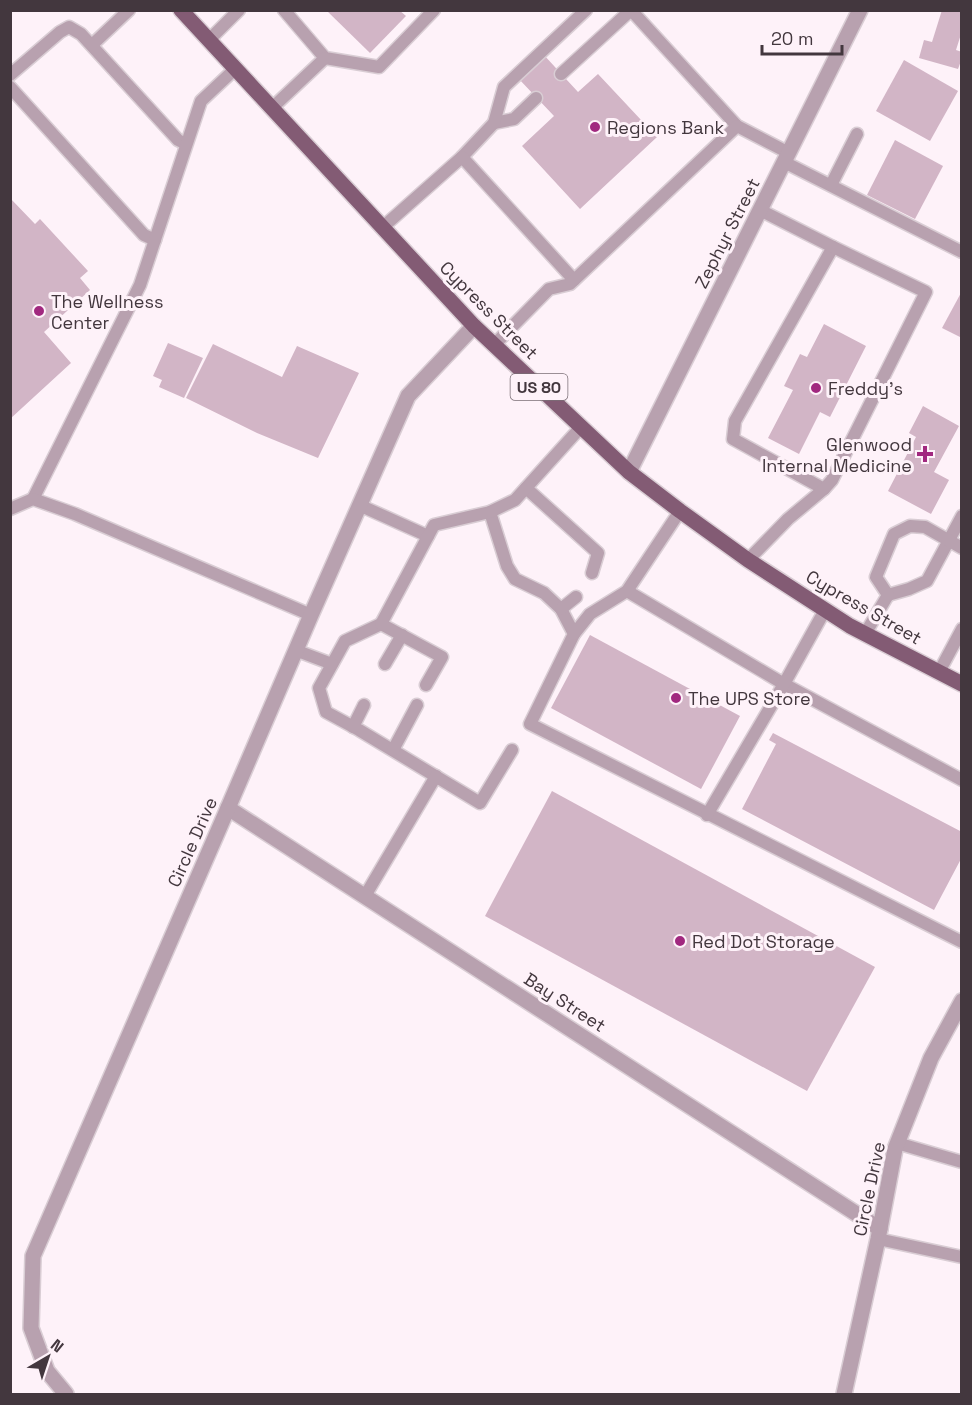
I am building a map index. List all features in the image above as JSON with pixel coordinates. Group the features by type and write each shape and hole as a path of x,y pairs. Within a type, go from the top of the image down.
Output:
{"main road":[{"name":"Cypress Street","path":"181,10 474,326 629,472 748,560 825,610 865,634 962,684"}],"street":[{"name":"Zephyr Street","path":"629,472 860,11"},
{"name":"Circle Drive","path":"66,1395 47,1371 31,1328 33,1256 408,396 474,326"},
{"name":"Bay Street","path":"228,808 879,1234"},
{"name":"Circle Drive","path":"844,1395 895,1149 931,1058 962,1001"}],"lane":[{"path":"92,45 129,10"},
{"path":"209,40 239,10"},
{"path":"284,10 326,58 379,67 434,10"},
{"path":"383,227 462,157 494,123 504,87 586,10"},
{"path":"561,74 631,10 737,126 831,185 962,252"},
{"path":"10,75 60,32 69,27 81,34 178,140 186,144"},
{"path":"272,108 326,58"},
{"path":"10,509 33,499 140,285 201,101 235,69"},
{"path":"10,87 144,235 155,240"},
{"path":"494,123 514,119 536,98"},
{"path":"494,345 549,289 570,284 737,126"},
{"path":"831,185 856,135"},
{"path":"462,157 574,280"},
{"path":"748,560 788,519 832,480 926,292 760,210"},
{"path":"824,489 734,439 735,421 833,248"},
{"path":"512,750 480,803 326,712 319,688 345,641 381,624 434,525 490,512 515,500 581,427"},
{"path":"526,488 598,553 592,573"},
{"path":"33,499 75,514 311,615"},
{"path":"359,505 428,536"},
{"path":"680,511 627,591 590,614 574,634 530,724 962,942"},
{"path":"490,512 507,566 515,579 544,593 561,609 574,634"},
{"path":"865,634 888,595 927,581 962,516"},
{"path":"888,595 876,577 894,534 910,526 925,527 962,548"},
{"path":"627,591 784,684 962,780"},
{"path":"561,609 576,597"},
{"path":"707,815 825,610"},
{"path":"381,624 442,657 426,685"},
{"path":"939,672 962,629"},
{"path":"385,664 402,635"},
{"path":"296,650 332,664"},
{"path":"353,727 364,705"},
{"path":"393,750 417,705"},
{"path":"365,896 436,776"},
{"path":"897,1143 962,1162"},
{"path":"879,1234 962,1257"}],"building":[{"path":"326,10 399,10 406,16 370,53"},
{"path":"942,10 962,10 962,31 956,50 962,52 958,69 919,58 924,40 932,42"},
{"name":"Regions Bank","path":"543,54 578,92 598,74 657,137 580,209 522,146 554,116 518,78"},
{"path":"904,60 958,91 930,141 876,111"},
{"path":"895,140 943,166 915,219 867,195"},
{"name":"The Wellness Center","path":"10,198 35,224 40,219 88,271 80,278 90,290 44,332 71,363 10,419"},
{"path":"962,291 962,338 942,328"},
{"name":"Freddy's","path":"824,324 866,346 830,417 820,412 799,454 768,438 793,390 784,386 800,354 807,357"},
{"path":"168,343 203,358 184,398 159,387 162,380 153,376"},
{"path":"213,344 282,377 297,346 359,373 318,458 257,433 186,398"},
{"name":"Glenwood Internal Medicine","path":"923,406 959,426 934,472 949,480 931,514 888,491 916,437 909,433"},
{"path":"590,635 740,716 701,789 551,708"},
{"path":"773,733 962,832 962,857 934,910 742,809 776,744 769,740"},
{"name":"Red Dot Storage","path":"552,791 875,967 807,1091 485,916"}],"place":[{"name":"Regions Bank","path":"595,127"},
{"name":"The Wellness Center","path":"39,311"},
{"name":"Freddy's","path":"816,388"},
{"name":"Glenwood Internal Medicine","path":"925,454"},
{"name":"The UPS Store","path":"676,698"},
{"name":"Red Dot Storage","path":"680,941"}]}
